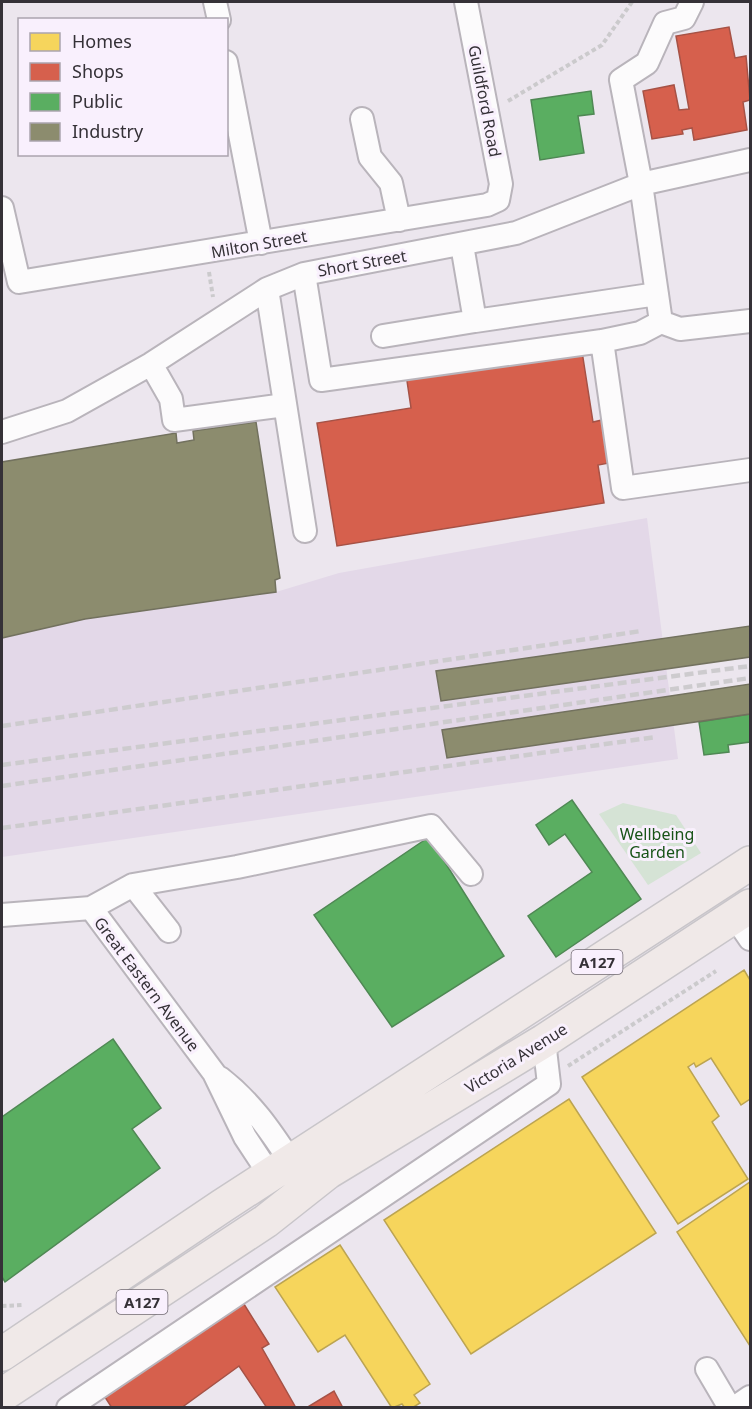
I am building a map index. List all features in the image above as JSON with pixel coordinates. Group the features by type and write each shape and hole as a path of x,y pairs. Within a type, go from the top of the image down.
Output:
{"highway":[{"name":"A127","path":"2,1395 285,1183 750,863"},
{"name":"Victoria Avenue","path":"285,1183 328,1172 745,920"},
{"name":"A127","path":"2,1354 285,1183"}],"street":[{"path":"215,2 219,18"},
{"name":"Guildford Road","path":"466,2 501,184 498,200"},
{"path":"670,326 657,294 641,184 621,80 647,63 665,23 684,18 692,2"},
{"path":"228,72 261,243"},
{"path":"362,119 370,157 391,183 399,220"},
{"name":"Short Street","path":"2,432 67,411 152,364 267,289 304,274 516,233 641,184 750,160"},
{"name":"Milton Street","path":"2,208 20,282 487,205 498,200"},
{"path":"462,244 475,321"},
{"path":"304,274 321,380 602,341 670,326 750,321"},
{"path":"267,289 305,531"},
{"path":"383,336 657,294"},
{"path":"602,341 623,488 750,470"},
{"path":"152,364 171,399 174,420 285,405"},
{"path":"91,908 133,885 237,867 431,826 471,874"},
{"path":"133,885 169,931"},
{"name":"Great Eastern Avenue","path":"2,915 91,908 214,1073 245,1137 285,1183"},
{"path":"68,1407 549,1084 544,1041"},
{"path":"707,1368 732,1407 750,1396"}],"path":[{"path":"487,114 602,45 632,2"},
{"path":"205,253 217,321"},
{"path":"548,1077 716,971"}],"shaded area":[{"path":"647,518 678,759 2,857 2,638 85,619 276,592 339,573"}],"green space":[{"name":"Wellbeing Garden","path":"623,803 676,815 701,853 648,885 599,814"}],"building: Homes":[{"path":"744,970 750,980 750,1099 741,1105 711,1058 696,1067 694,1063 688,1067 719,1116 712,1122 748,1179 678,1224 582,1077"},
{"path":"569,1099 656,1233 471,1354 384,1220"},
{"path":"750,1182 750,1346 677,1232"},
{"path":"340,1245 430,1384 414,1395 420,1403 412,1408 405,1408 402,1404 392,1408 345,1335 318,1352 275,1287"}],"building: Shops":[{"path":"729,27 735,58 746,56 750,100 743,102 747,130 694,140 692,128 682,130 683,134 652,139 643,91 674,85 679,110 689,109 676,36"},
{"path":"581,345 593,422 602,420 609,463 598,465 604,503 337,546 317,423 411,408 406,374"},
{"path":"242,1301 269,1344 262,1348 296,1408 267,1408 239,1366 181,1408 112,1408 103,1394"},
{"path":"334,1391 343,1408 306,1408"}],"building: Public":[{"path":"591,91 594,114 578,116 584,153 540,160 531,100"},
{"path":"750,714 750,742 728,745 729,752 704,755 699,722"},
{"path":"572,800 641,899 556,957 528,916 592,872 565,834 549,845 536,825"},
{"path":"429,837 504,956 392,1027 314,915"},
{"path":"113,1039 161,1108 132,1129 160,1168 5,1282 2,1277 2,1117"}],"building: Industry":[{"path":"256,422 280,578 275,580 276,592 85,619 2,638 2,462 176,433 177,443 194,440 193,431"},
{"path":"750,626 750,657 441,701 436,671"},
{"path":"750,684 750,714 447,758 442,730"}],"railway":[{"path":"2,726 641,631"},
{"path":"2,765 750,666"},
{"path":"2,786 750,678"},
{"path":"2,828 656,737"}]}
